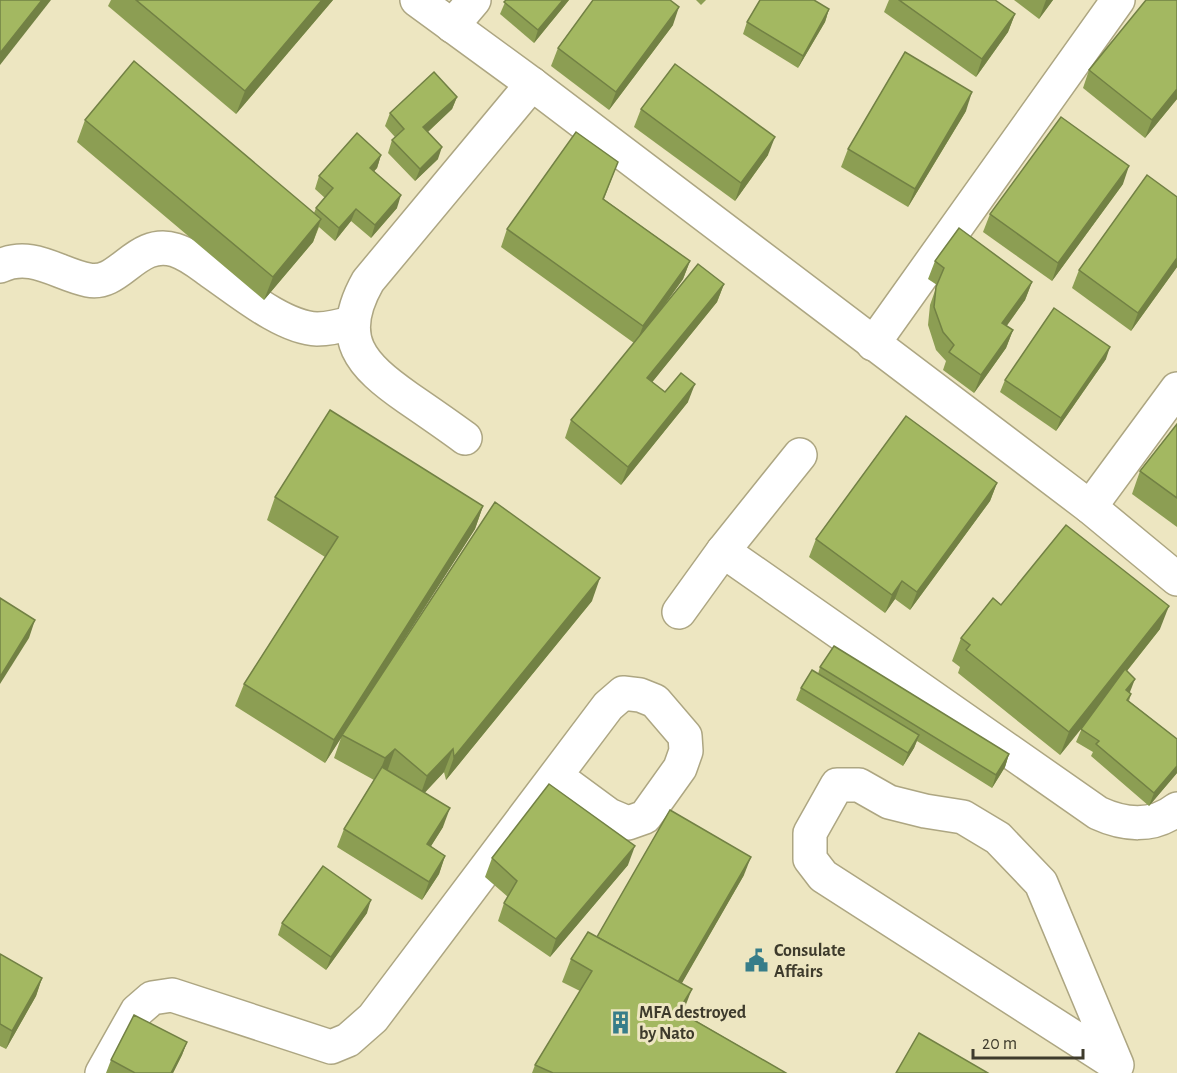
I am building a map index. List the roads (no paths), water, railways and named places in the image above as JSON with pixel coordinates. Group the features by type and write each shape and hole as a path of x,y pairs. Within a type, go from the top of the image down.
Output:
{"street":[{"path":"417,0 532,84 1090,507 1177,579"},
{"path":"452,26 474,0"},
{"path":"873,344 1118,0"},
{"path":"465,438 382,380 366,364 356,344 353,322 357,301 368,281 532,84"},
{"path":"0,266 19,261 33,262 97,281 106,278 146,251 167,248 186,255 278,317 296,325 315,329 334,328 353,322"},
{"path":"1090,507 1177,389"},
{"path":"679,612 723,551 800,455"},
{"path":"723,551 1098,813 1113,820 1144,823 1159,819 1177,809"},
{"path":"102,1073 137,1011 152,998 172,995 331,1047 348,1040 373,1018 556,776"},
{"path":"837,785 859,785 889,802 963,817 998,838 1041,883 1116,1069 924,939 823,876 810,859 810,833 837,785"}],"place":[{"name":"Consulate Affairs","path":"756,961"},
{"name":"MFA destroyed by Nato","path":"621,1023"}]}
